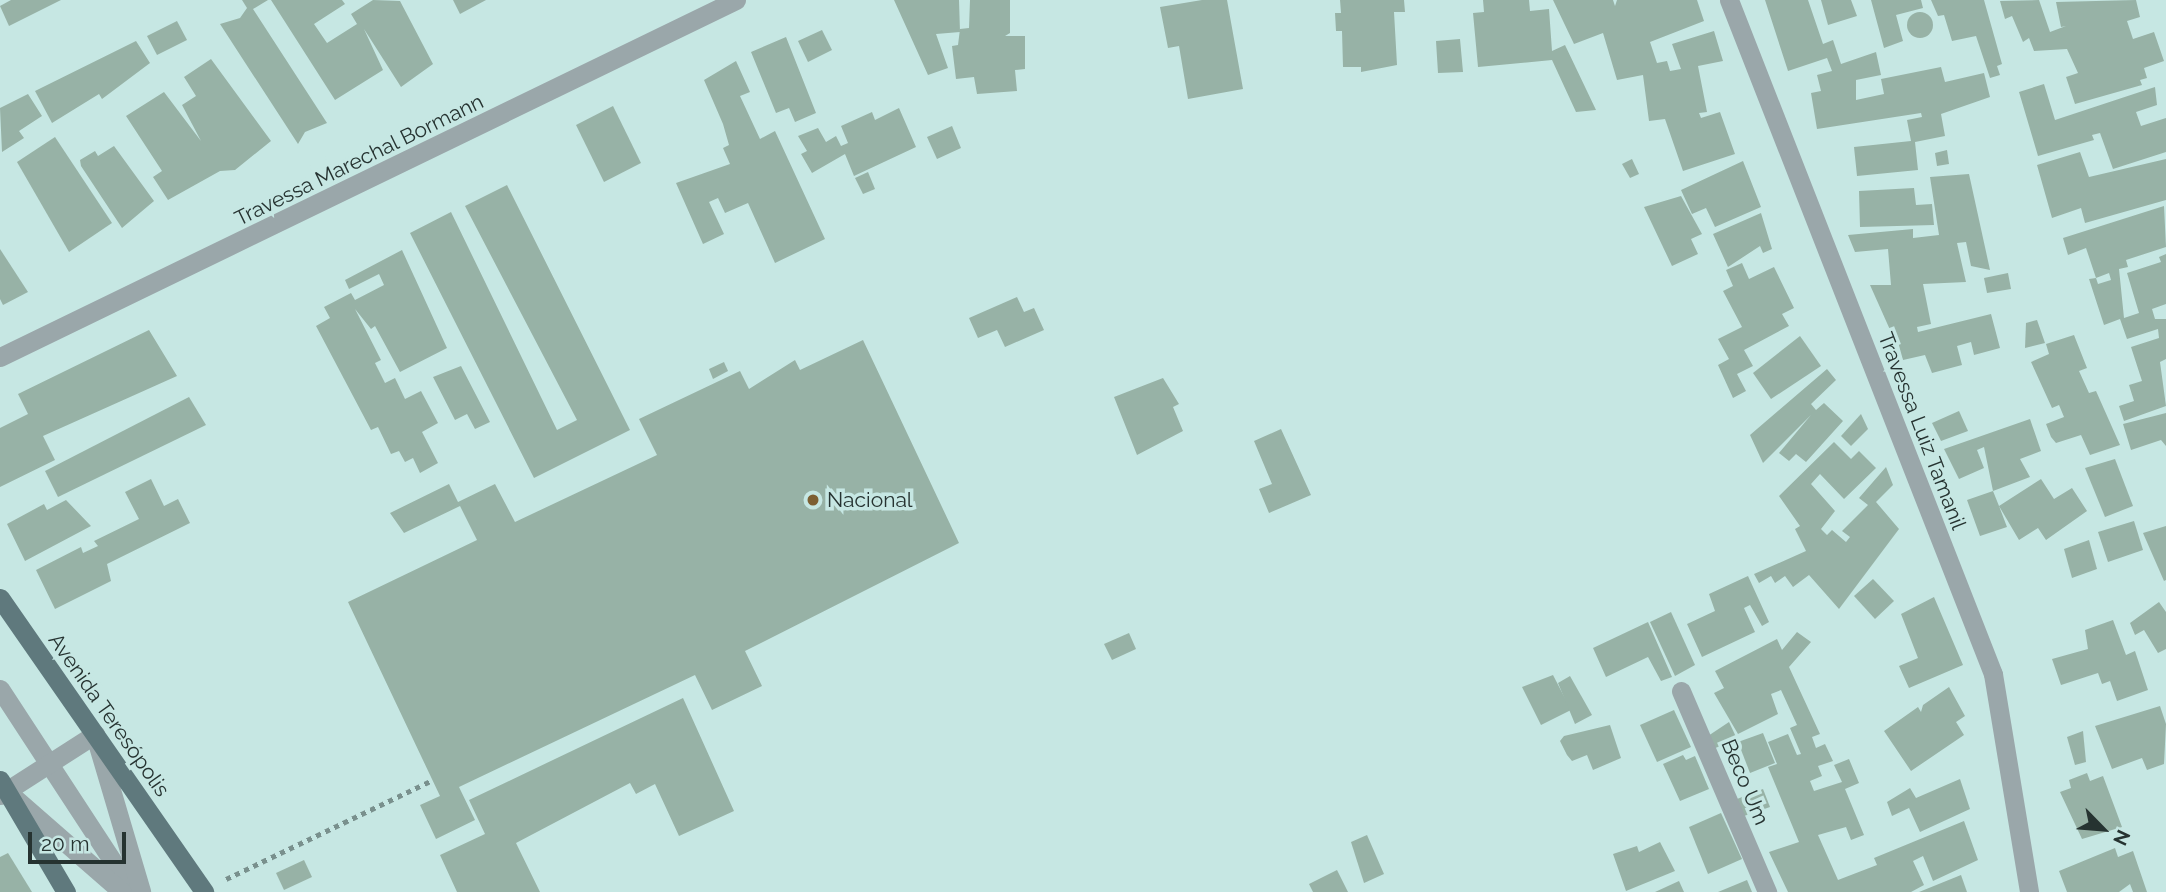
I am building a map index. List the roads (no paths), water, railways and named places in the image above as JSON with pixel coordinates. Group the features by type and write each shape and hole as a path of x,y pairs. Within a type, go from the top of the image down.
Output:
{"main road":[{"name":"Avenida Teresópolis","path":"0,598 203,891"},
{"path":"3,789 66,892"}],"street":[{"name":"Travessa Marechal Bormann","path":"0,357 736,0"},
{"name":"Travessa Luiz Tamanil","path":"1728,0 1993,674 2029,892"},
{"path":"0,689 51,763 133,892"},
{"name":"Beco Um","path":"1681,691 1767,892"},
{"path":"122,892 3,789 51,763 95,734 141,892"}],"place":[{"name":"Nacional","path":"813,500"}]}
